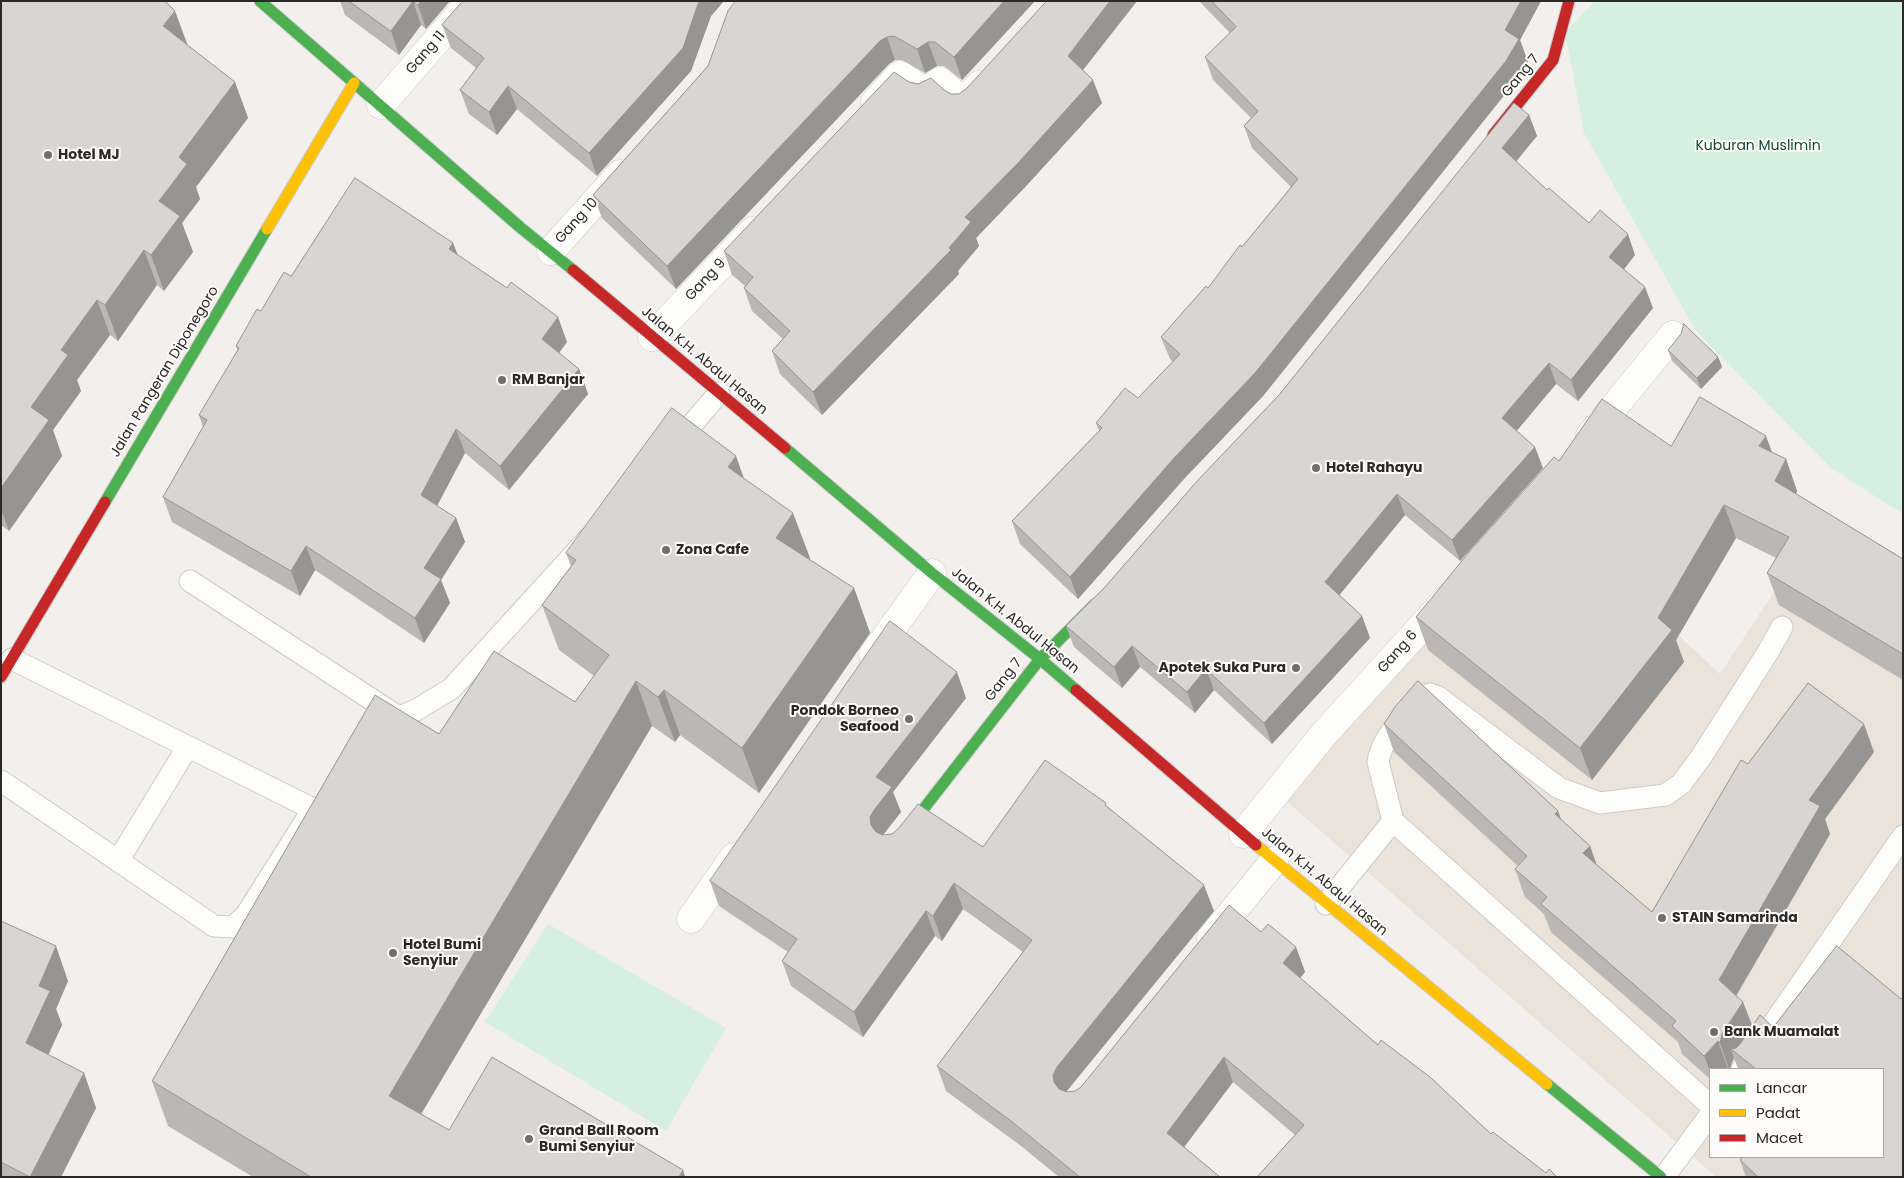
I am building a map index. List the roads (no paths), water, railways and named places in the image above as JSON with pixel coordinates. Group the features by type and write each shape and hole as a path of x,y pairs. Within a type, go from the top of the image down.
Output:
{"street":[{"name":"Jalan K.H. Abdul Hasan","path":"260,1 521,228 551,250 932,573 1040,659 1326,904 1663,1177"},
{"name":"Gang 11","path":"381,105 471,1"},
{"name":"Gang 7","path":"1485,144 1553,60 1569,1"},
{"path":"860,118 900,76 926,92 940,81 963,102 996,66"},
{"name":"Jalan Pangeran Diponegoro","path":"1,677 354,83"},
{"name":"Gang 10","path":"551,250 634,158"},
{"name":"Gang 9","path":"652,337 773,210"},
{"path":"1573,456 1673,335"},
{"path":"857,678 932,573"},
{"name":"Gang 6","path":"1243,834 1323,735 1464,580"},
{"name":"Gang 7","path":"895,845 1040,659 1101,598"},
{"path":"691,919 746,839"},
{"path":"1194,959 1274,860"}],"lane":[{"path":"664,456 719,393"},
{"path":"366,738 380,725 416,710 451,688 604,522"},
{"path":"190,581 399,718"},
{"path":"1709,1104 1393,821 1378,762 1379,754 1388,736 1422,697 1430,694 1438,697 1560,788 1600,803 1665,795 1681,784 1701,757 1768,652 1782,626"},
{"path":"1,781 214,926 233,927 246,915 318,802 187,748 12,659"},
{"path":"118,861 187,748"},
{"path":"1326,904 1393,821"},
{"path":"1743,1068 1903,836"},
{"path":"1663,1177 1709,1116"}],"place":[{"name":"Hotel MJ","path":"48,155"},
{"name":"RM Banjar","path":"502,380"},
{"name":"Hotel Rahayu","path":"1316,468"},
{"name":"Zona Cafe","path":"666,550"},
{"name":"Apotek Suka Pura","path":"1296,668"},
{"name":"Pondok Borneo Seafood","path":"909,719"},
{"name":"STAIN Samarinda","path":"1662,918"},
{"name":"Hotel Bumi Senyiur","path":"393,953"},
{"name":"Bank Muamalat","path":"1714,1032"},
{"name":"Grand Ball Room Bumi Senyiur","path":"529,1139"}],"park label":[{"name":"Kuburan Muslimin","path":"1758,146"}]}
